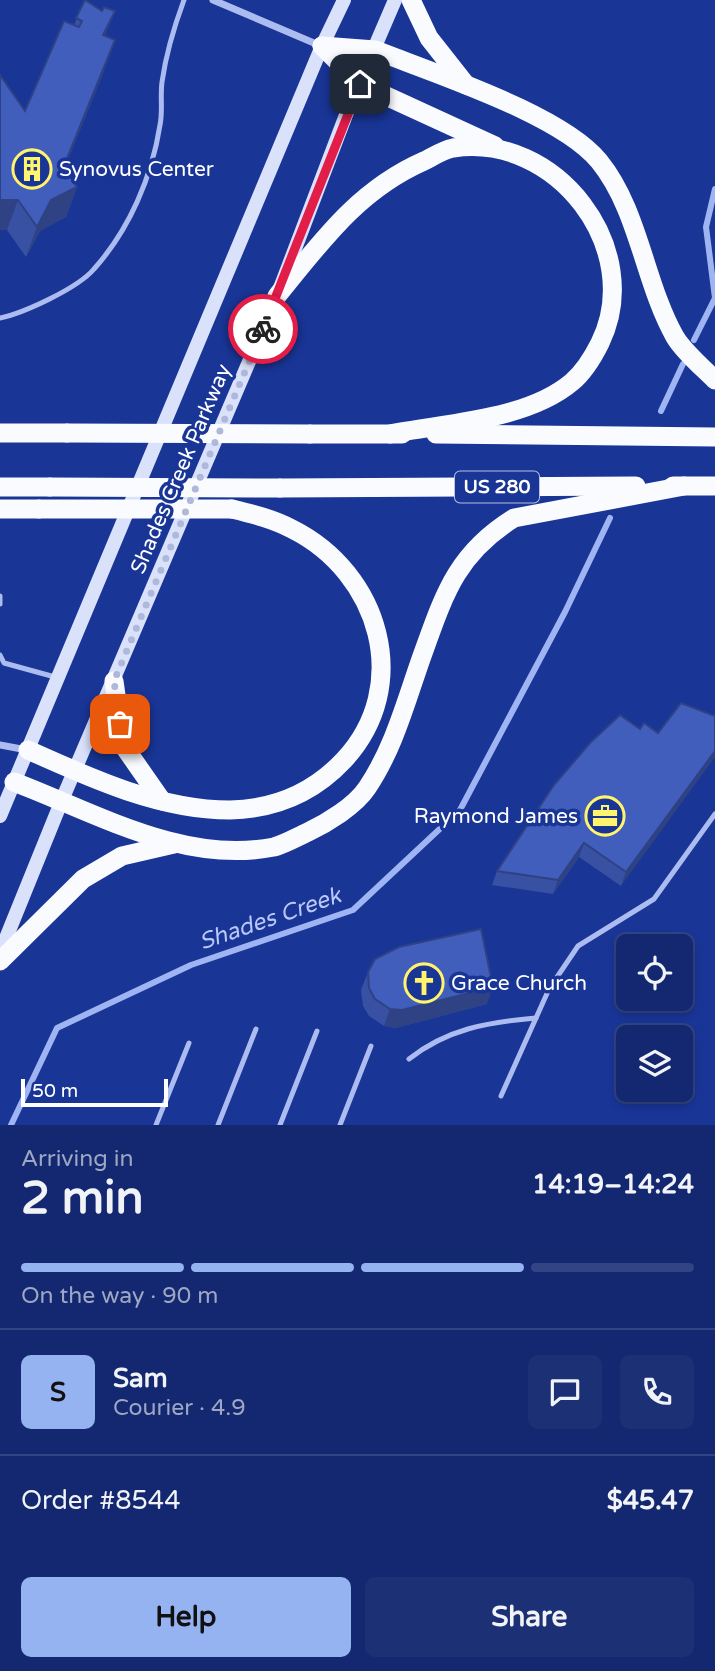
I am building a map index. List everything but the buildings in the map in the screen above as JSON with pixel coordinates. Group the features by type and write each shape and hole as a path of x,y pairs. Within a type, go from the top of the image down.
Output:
{"highway":[{"path":"411,0 429,38 466,86"},
{"path":"321,46 375,50 466,86 553,125 585,146 600,162 624,204 651,283 676,339 715,380"},
{"path":"321,46 360,84 558,176 598,226 612,263 612,299 607,328 580,374 542,402 506,412 390,433"},
{"path":"277,296 341,217 400,171 452,148 500,149"},
{"path":"0,433 390,433 715,437"},
{"path":"11,780 175,844 222,851 275,846 324,825 365,791 390,750 440,604 468,553 492,532 514,518 684,486"},
{"name":"US 280","path":"0,487 715,486"},
{"path":"0,509 232,509 264,517 294,529 322,549 346,572 370,610 379,634 383,662 376,709 362,741 327,778 297,796 271,805 233,810 203,809 162,801 74,771 28,750"},
{"path":"114,681 123,745 162,801"},
{"path":"0,961 83,879 122,856 175,844"}],"main road":[{"name":"Shades Creek Parkway","path":"0,816 11,780 28,750 321,46 344,0"},
{"name":"Shades Creek Parkway","path":"0,953 74,771 277,296 395,0"}],"street":[{"path":"213,0 321,46"},
{"path":"0,745 28,750"}],"lane":[{"path":"0,318 23,313 92,271 124,227 146,176 161,124 162,84 173,28 184,0"},
{"path":"0,596 0,604"},
{"path":"0,655 4,663 58,678"},
{"path":"501,1096 549,989 578,946 654,899 715,814"},
{"path":"409,1059 432,1041 476,1027 536,1018"},
{"path":"218,1125 256,1029"},
{"path":"280,1125 317,1031"},
{"path":"156,1125 189,1043"},
{"path":"340,1125 371,1046"}],"waterway":[{"name":"Shades Creek","path":"694,340 715,298 706,227 715,189"},
{"name":"Shades Creek","path":"661,411 683,364"},
{"name":"Shades Creek","path":"11,1125 57,1028 191,965 353,910 460,810 565,612 610,518"}],"way so far":[{"path":"120,724 114,681 263,329"}],"place":[{"name":"Synovus Center","path":"32,169"},
{"name":"Raymond James","path":"605,816"},
{"name":"Grace Church","path":"424,983"}],"route":[{"path":"263,329 360,84"}]}
